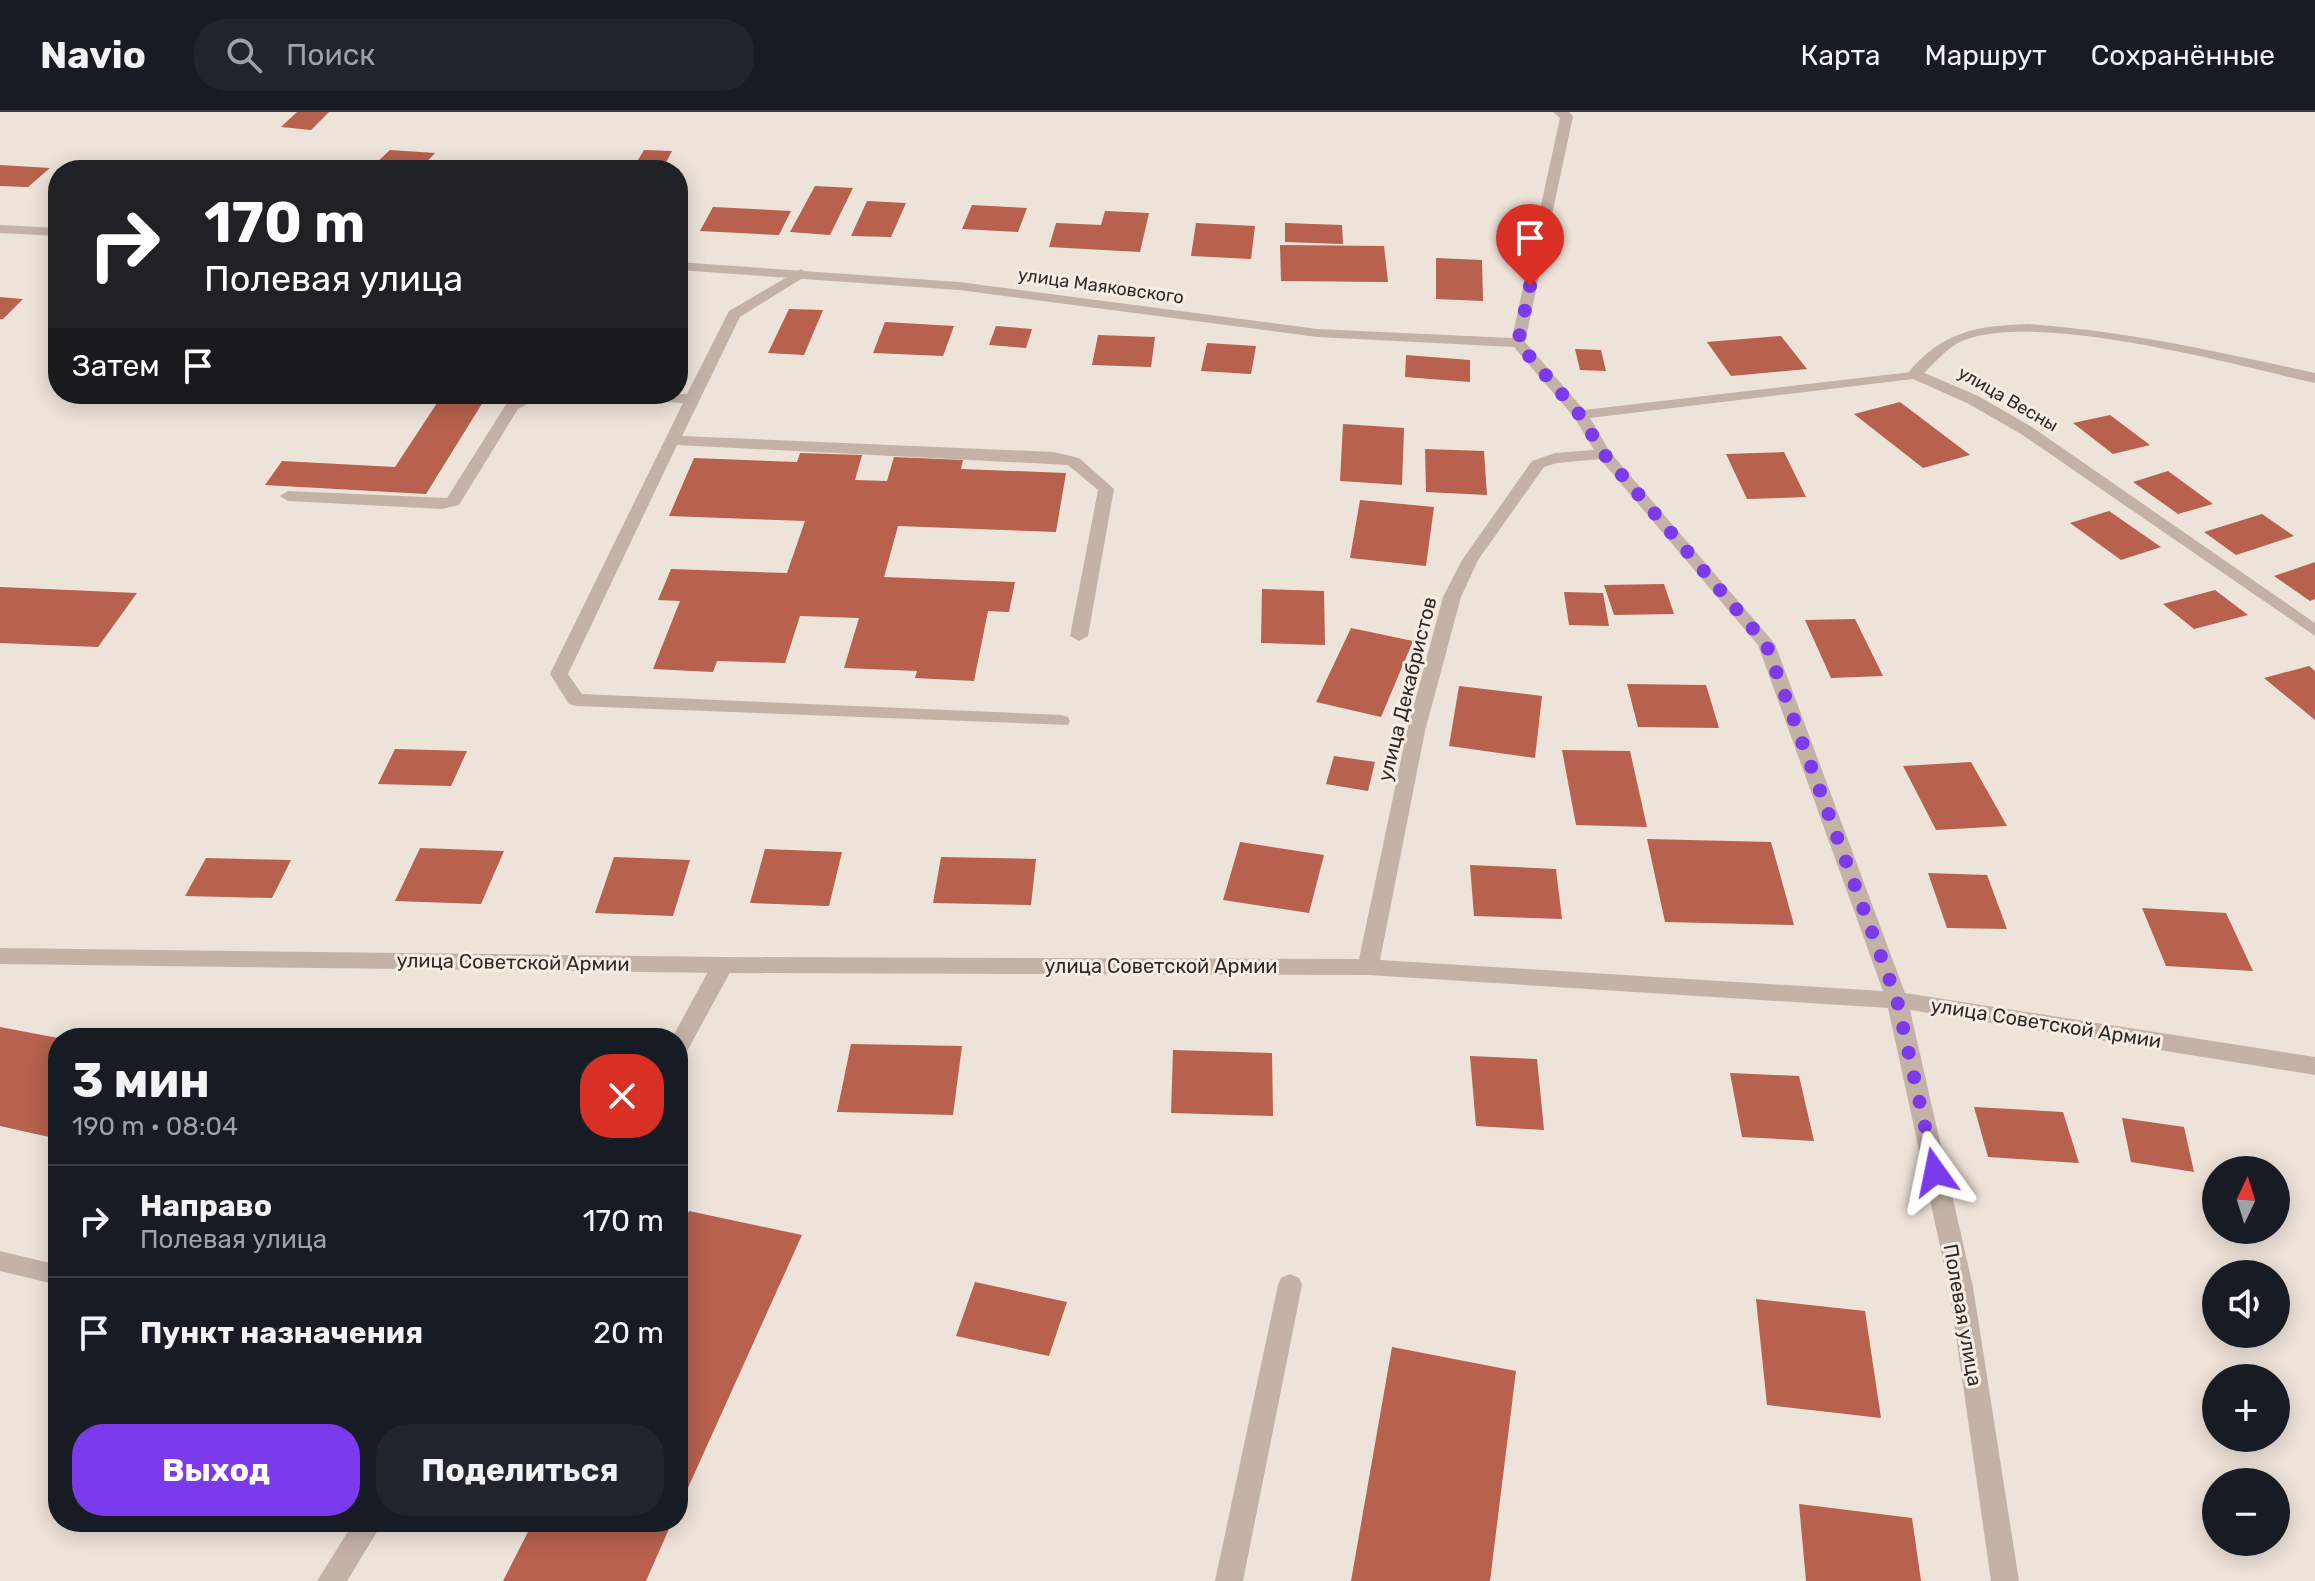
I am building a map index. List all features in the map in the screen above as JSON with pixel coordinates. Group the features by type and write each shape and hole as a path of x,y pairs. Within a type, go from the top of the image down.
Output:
{"street":[{"path":"1518,343 1563,114"},
{"path":"0,229 48,231"},
{"name":"улица Маяковского","path":"688,267 959,286 1317,333 1518,343"},
{"path":"801,273 734,314 559,674 576,700 1061,721"},
{"path":"1915,374 1956,338 1985,330 2030,329 2104,335 2315,378"},
{"name":"Полевая улица","path":"1518,343 1580,415 1604,454 1766,644 1897,1000 1961,1287 2005,1581"},
{"name":"улица Весны","path":"1580,415 1915,374 1954,388 2018,425 2315,631"},
{"path":"688,399 692,399"},
{"path":"288,496 453,502 512,406 516,404"},
{"path":"672,440 1054,457 1073,461 1106,489 1079,636"},
{"name":"улица Декабристов","path":"1368,967 1416,731 1452,597 1470,560 1538,464 1555,458 1604,454"},
{"name":"улица Советской Армии","path":"0,956 723,965 1368,967 1897,1000 2315,1066"},
{"path":"688,1029 723,965"},
{"path":"0,1261 48,1273"},
{"path":"1229,1581 1290,1285"},
{"path":"331,1581 363,1532"}],"building":[{"path":"297,112 329,112 311,130 281,127"},
{"path":"390,150 435,153 428,160 379,160"},
{"path":"644,150 672,151 667,160 638,160"},
{"path":"0,165 48,168 28,187 0,186"},
{"path":"815,186 853,188 830,235 790,232"},
{"path":"867,201 906,203 891,237 851,236"},
{"path":"972,205 1027,208 1018,232 962,229"},
{"path":"713,207 791,211 779,235 700,231"},
{"path":"1105,211 1149,213 1140,252 1049,247 1056,223 1101,225"},
{"path":"1196,223 1255,226 1251,259 1191,256"},
{"path":"1285,223 1342,225 1343,244 1285,242"},
{"path":"1280,245 1384,246 1388,282 1281,281"},
{"path":"1436,258 1482,260 1483,301 1436,299"},
{"path":"0,297 23,299 0,319"},
{"path":"789,309 823,310 804,355 768,353"},
{"path":"885,322 954,326 943,356 873,353"},
{"path":"996,326 1032,329 1026,348 989,345"},
{"path":"1098,335 1155,337 1151,367 1092,365"},
{"path":"1781,336 1807,369 1731,376 1707,342"},
{"path":"1207,343 1256,346 1251,374 1201,371"},
{"path":"1575,349 1601,350 1606,371 1580,370"},
{"path":"1406,355 1470,360 1470,382 1405,377"},
{"path":"1900,402 1970,455 1923,468 1854,414"},
{"path":"436,404 482,404 426,494 265,485 282,461 395,467"},
{"path":"2110,415 2150,445 2113,454 2073,423"},
{"path":"1343,424 1404,428 1402,485 1340,481"},
{"path":"1425,449 1484,451 1487,495 1426,492"},
{"path":"1784,452 1806,497 1747,499 1726,454"},
{"path":"800,453 862,455 855,480 887,481 894,457 963,460 961,469 1066,473 1056,532 898,526 884,577 1015,582 1009,612 988,611 974,681 915,678 917,671 844,668 859,618 800,616 785,663 717,661 713,672 653,669 680,601 658,600 671,569 787,573 805,521 669,516 694,458 797,462"},
{"path":"2168,471 2213,504 2178,514 2133,482"},
{"path":"1360,500 1434,507 1426,566 1350,558"},
{"path":"2109,511 2161,547 2121,560 2070,523"},
{"path":"2262,514 2294,536 2236,555 2204,532"},
{"path":"2315,562 2315,599 2310,601 2274,576"},
{"path":"1664,584 1674,614 1614,615 1604,585"},
{"path":"0,587 137,593 98,647 0,643"},
{"path":"1262,589 1324,591 1325,645 1261,643"},
{"path":"2215,590 2248,615 2194,629 2163,604"},
{"path":"1564,592 1603,593 1609,626 1569,625"},
{"path":"1855,619 1883,676 1831,678 1805,620"},
{"path":"1351,628 1413,641 1381,717 1316,702"},
{"path":"2309,666 2315,671 2315,720 2264,678"},
{"path":"1627,684 1706,685 1719,728 1638,727"},
{"path":"1459,686 1542,696 1535,758 1449,746"},
{"path":"395,749 467,751 451,786 378,784"},
{"path":"1562,750 1630,751 1647,827 1576,825"},
{"path":"1334,756 1375,762 1368,791 1326,784"},
{"path":"1971,762 2007,826 1936,830 1903,766"},
{"path":"1647,839 1771,842 1794,925 1665,922"},
{"path":"1240,842 1324,855 1309,913 1223,900"},
{"path":"420,848 504,851 481,904 395,901"},
{"path":"765,849 842,852 829,906 750,903"},
{"path":"614,857 690,860 673,916 595,913"},
{"path":"941,857 1036,859 1031,905 933,903"},
{"path":"206,858 291,860 272,898 185,896"},
{"path":"1470,865 1556,869 1562,919 1474,916"},
{"path":"1928,873 1987,875 2007,929 1947,928"},
{"path":"2142,908 2226,913 2253,971 2166,966"},
{"path":"0,1027 48,1036 48,1137 0,1126"},
{"path":"851,1044 962,1046 953,1115 837,1112"},
{"path":"1173,1050 1272,1053 1273,1116 1171,1113"},
{"path":"1470,1056 1537,1059 1544,1130 1476,1126"},
{"path":"1730,1073 1799,1076 1814,1141 1742,1137"},
{"path":"1974,1107 2063,1112 2079,1163 1988,1157"},
{"path":"2122,1118 2184,1127 2194,1172 2131,1162"},
{"path":"688,1213 802,1235 688,1488"},
{"path":"975,1282 1067,1302 1049,1356 956,1336"},
{"path":"1756,1299 1865,1311 1881,1418 1767,1405"},
{"path":"1392,1347 1516,1371 1490,1581 1351,1581"},
{"path":"1799,1504 1912,1518 1921,1581 1806,1581"},
{"path":"528,1532 668,1532 646,1581 503,1581"}],"route":[{"path":"1530,286 1518,343 1580,415 1604,454 1766,644 1897,1000 1935,1172"}]}
